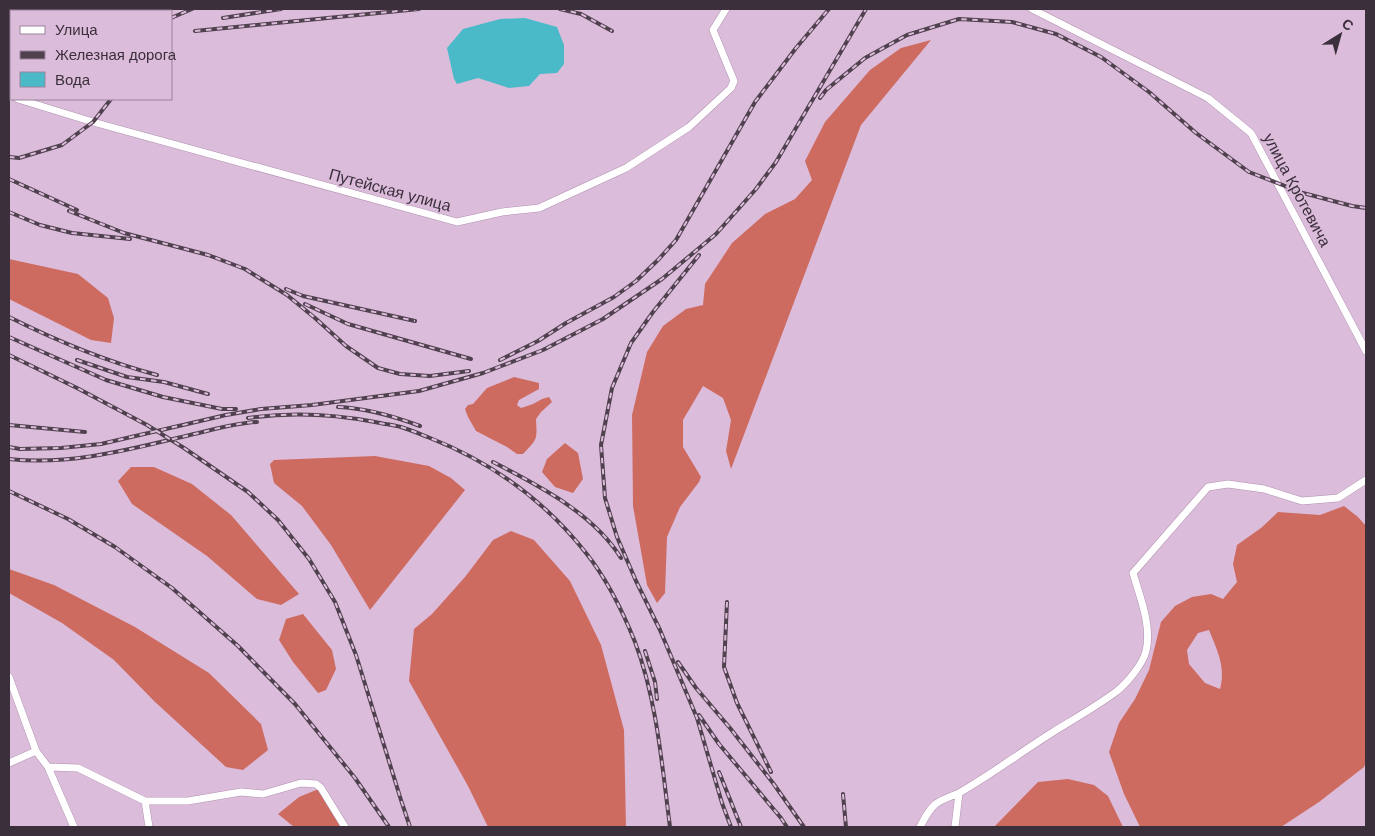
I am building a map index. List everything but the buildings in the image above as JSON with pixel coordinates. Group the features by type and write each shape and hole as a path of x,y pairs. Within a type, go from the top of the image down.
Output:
{"street":[{"name":"Путейская улица","path":"21,100 103,125 457,222 502,212 540,208 626,168 689,127 732,88 734,81 713,30 726,9"},
{"name":"улица Кротевича","path":"1032,9 1208,98 1251,133 1366,351"},
{"path":"920,827 928,812 938,801 960,792 985,778 1118,690 1137,669 1146,652 1147,635 1146,620 1133,573 1208,487 1228,484 1264,489 1302,502 1338,498 1366,480"},
{"path":"9,677 36,752 48,767 74,827"},
{"path":"9,763 36,752"},
{"path":"48,767 78,768 145,801 188,801 241,792 263,794 301,783 316,784 321,788 345,827"},
{"path":"955,827 960,792"},
{"path":"145,801 149,827"}],"shaded area":[{"path":"931,40 861,125 731,469 726,451 731,420 723,398 703,386 683,420 683,447 701,477 680,507 667,537 665,593 657,603 647,585 633,506 632,415 647,352 663,326 686,309 703,305 705,284 732,243 765,214 795,199 812,180 805,161 825,122 870,70 901,48"},
{"path":"9,259 78,274 108,298 114,318 111,343 91,340 9,299"},
{"path":"514,377 539,383 539,389 519,400 517,405 521,408 549,397 552,402 536,419 536,438 523,454 517,454 476,431 465,409 468,405 473,404 487,388"},
{"path":"565,443 578,453 583,479 573,493 555,487 542,472 547,459"},
{"path":"375,456 429,466 451,478 465,490 370,610 331,545 302,506 274,483 270,464 274,460"},
{"path":"131,467 154,467 192,484 231,515 299,594 281,605 257,599 207,556 132,504 118,481"},
{"path":"1344,506 1366,526 1366,762 1364,767 1319,802 1281,827 1140,827 1124,794 1109,752 1119,723 1135,699 1149,670 1161,622 1175,606 1192,597 1211,594 1223,599 1237,582 1233,564 1237,545 1261,528 1278,512 1320,515","holes":["1209,630 1218,652 1221,666 1222,681 1220,689 1205,683 1189,664 1187,650 1198,633"]},
{"path":"511,531 534,540 570,581 601,645 624,730 626,827 488,827 468,786 409,681 414,629 432,614 465,577 493,540"},
{"path":"9,569 54,585 135,627 209,673 261,724 268,750 243,770 226,767 154,701 114,660 62,623 9,593"},
{"path":"303,614 332,650 336,669 326,690 318,693 293,662 279,640 286,619"},
{"path":"1068,779 1094,785 1108,796 1123,827 994,827 1038,782"},
{"path":"321,788 345,827 294,827 278,814 299,797"}],"water":[{"path":"525,18 557,27 564,45 564,64 557,73 540,74 529,86 509,88 478,78 457,84 454,79 447,48 463,29 500,19"}],"railway":[{"path":"172,18 192,9"},
{"path":"223,18 281,9"},
{"path":"195,31 419,9"},
{"path":"560,9 581,14 612,31"},
{"path":"500,360 538,341 566,323 614,297 636,281 658,260 676,240 755,102 796,48 829,9"},
{"path":"9,447 20,449 61,448 101,444 226,415 261,409 312,405 419,391 483,373 543,350 603,319 662,279 716,234 756,189 776,162 866,9"},
{"path":"820,98 826,90 865,58 907,35 959,19 1012,22 1056,34 1101,57 1149,92 1196,133 1249,172 1303,193 1366,208"},
{"path":"9,157 19,158 62,145 93,122 110,100"},
{"path":"9,179 77,210"},
{"path":"69,211 124,233 208,255 245,269 287,295 346,346 378,368 400,374 430,376 469,371"},
{"path":"9,212 40,225 72,233 130,239"},
{"path":"699,255 653,312 631,343 612,388 601,445 605,498 617,537 660,630 697,718 731,827"},
{"path":"286,289 303,296 415,321"},
{"path":"305,304 348,324 471,359"},
{"path":"9,317 82,350 157,375"},
{"path":"9,337 106,380 163,397 222,409 236,409"},
{"path":"9,355 147,425 248,492 278,520 309,559 335,602 356,655 410,827"},
{"path":"77,360 127,377 164,382 208,394"},
{"path":"338,407 379,413 420,426"},
{"path":"248,418 280,415 327,416 359,419 405,428 453,448 495,471 516,485 553,516 586,553 600,573 619,607 635,642 654,710 670,827"},
{"path":"9,459 55,460 100,455 223,427 257,422"},
{"path":"9,425 85,432"},
{"path":"493,462 564,502 596,527 621,558"},
{"path":"9,491 68,519 115,547 172,588 238,646 295,704 355,778 389,827"},
{"path":"727,602 724,667 737,703 771,772"},
{"path":"645,651 655,682 657,699"},
{"path":"678,662 696,688 773,783 804,827"},
{"path":"699,715 719,744 787,827"},
{"path":"719,772 741,827"},
{"path":"843,794 846,827"}]}
